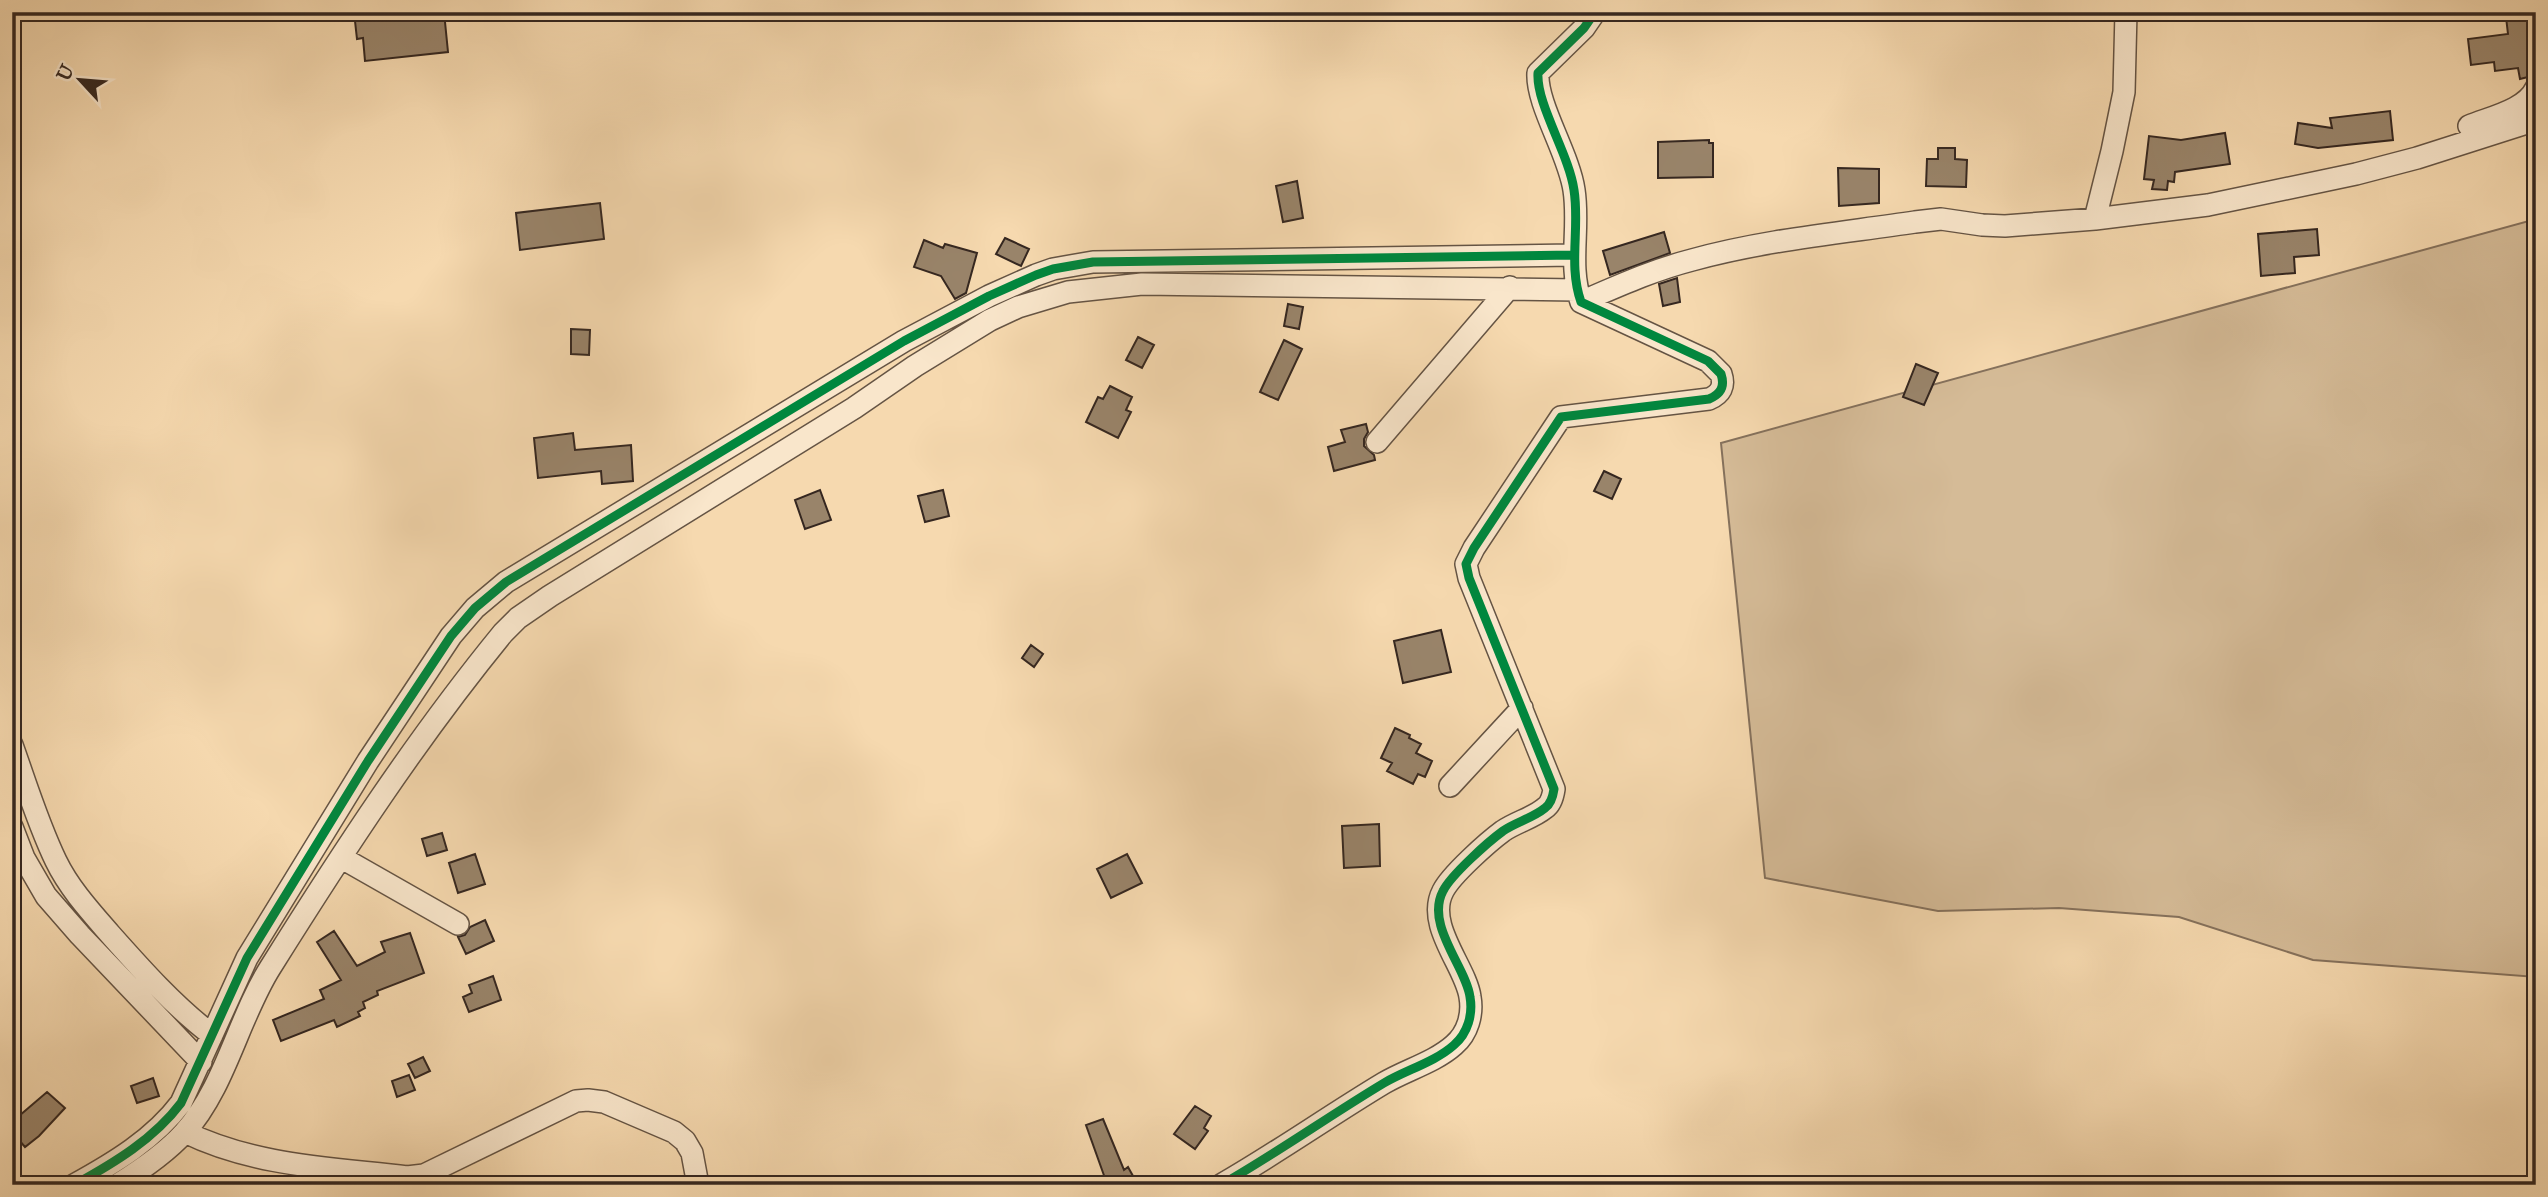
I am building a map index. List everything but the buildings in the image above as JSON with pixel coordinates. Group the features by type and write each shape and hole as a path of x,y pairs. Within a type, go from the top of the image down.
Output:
{"street":[{"path":"1579,296 1573,255 1574,190 1565,152 1540,92 1538,73 1584,28 1595,12"},
{"path":"2095,219 2124,92 2126,12"},
{"path":"2417,158 2435,142 2519,106 2532,96 2536,88"},
{"path":"1579,296 1653,271 1736,250 1934,219 2005,226 2095,219 2208,205 2356,174 2417,158 2536,120"},
{"path":"74,1185 128,1152 169,1120 189,1088 247,958 368,761 451,636 475,608 506,582 904,341 989,296 1053,268 1093,262 1573,255"},
{"path":"117,1185 150,1162 185,1132 198,1114 226,1063 269,970 393,779 503,632 550,596 990,320 1018,307 1078,290 1142,284 1510,287 1579,296 1708,361 1721,374 1722,388 1718,395 1709,399 1561,417 1466,564 1469,578 1552,781 1553,797 1545,808 1503,831 1454,877 1441,895 1445,941 1470,995 1472,1010 1465,1032 1448,1050 1385,1082 1221,1185"},
{"path":"1377,442 1510,287"},
{"path":"1450,786 1522,708"},
{"path":"12,746 56,862 70,884 96,918 162,992 212,1035"},
{"path":"368,761 393,779"},
{"path":"12,827 24,858 47,896 80,936 201,1062"},
{"path":"342,858 458,924"},
{"path":"185,1132 223,1149 260,1159 407,1177 424,1175 576,1101 588,1100 604,1102 674,1132 685,1141 692,1153 698,1185"}],"shaded area":[{"path":"2536,219 2536,977 2313,960 2179,917 2059,908 1938,911 1765,878 1721,443"}],"cycle path":[{"path":"1221,1185 1384,1083 1438,1056 1463,1035 1470,1016 1470,997 1439,918 1443,891 1462,868 1496,836 1547,806 1554,789 1469,578 1466,564 1561,417 1709,399 1716,395 1722,386 1721,374 1708,361 1581,302 1575,274 1574,190 1542,99 1538,73 1584,28 1595,12"},
{"path":"74,1185 146,1139 181,1103 247,958 368,761 451,636 475,608 506,582 904,341 989,296 1053,269 1093,262 1573,255"}]}
